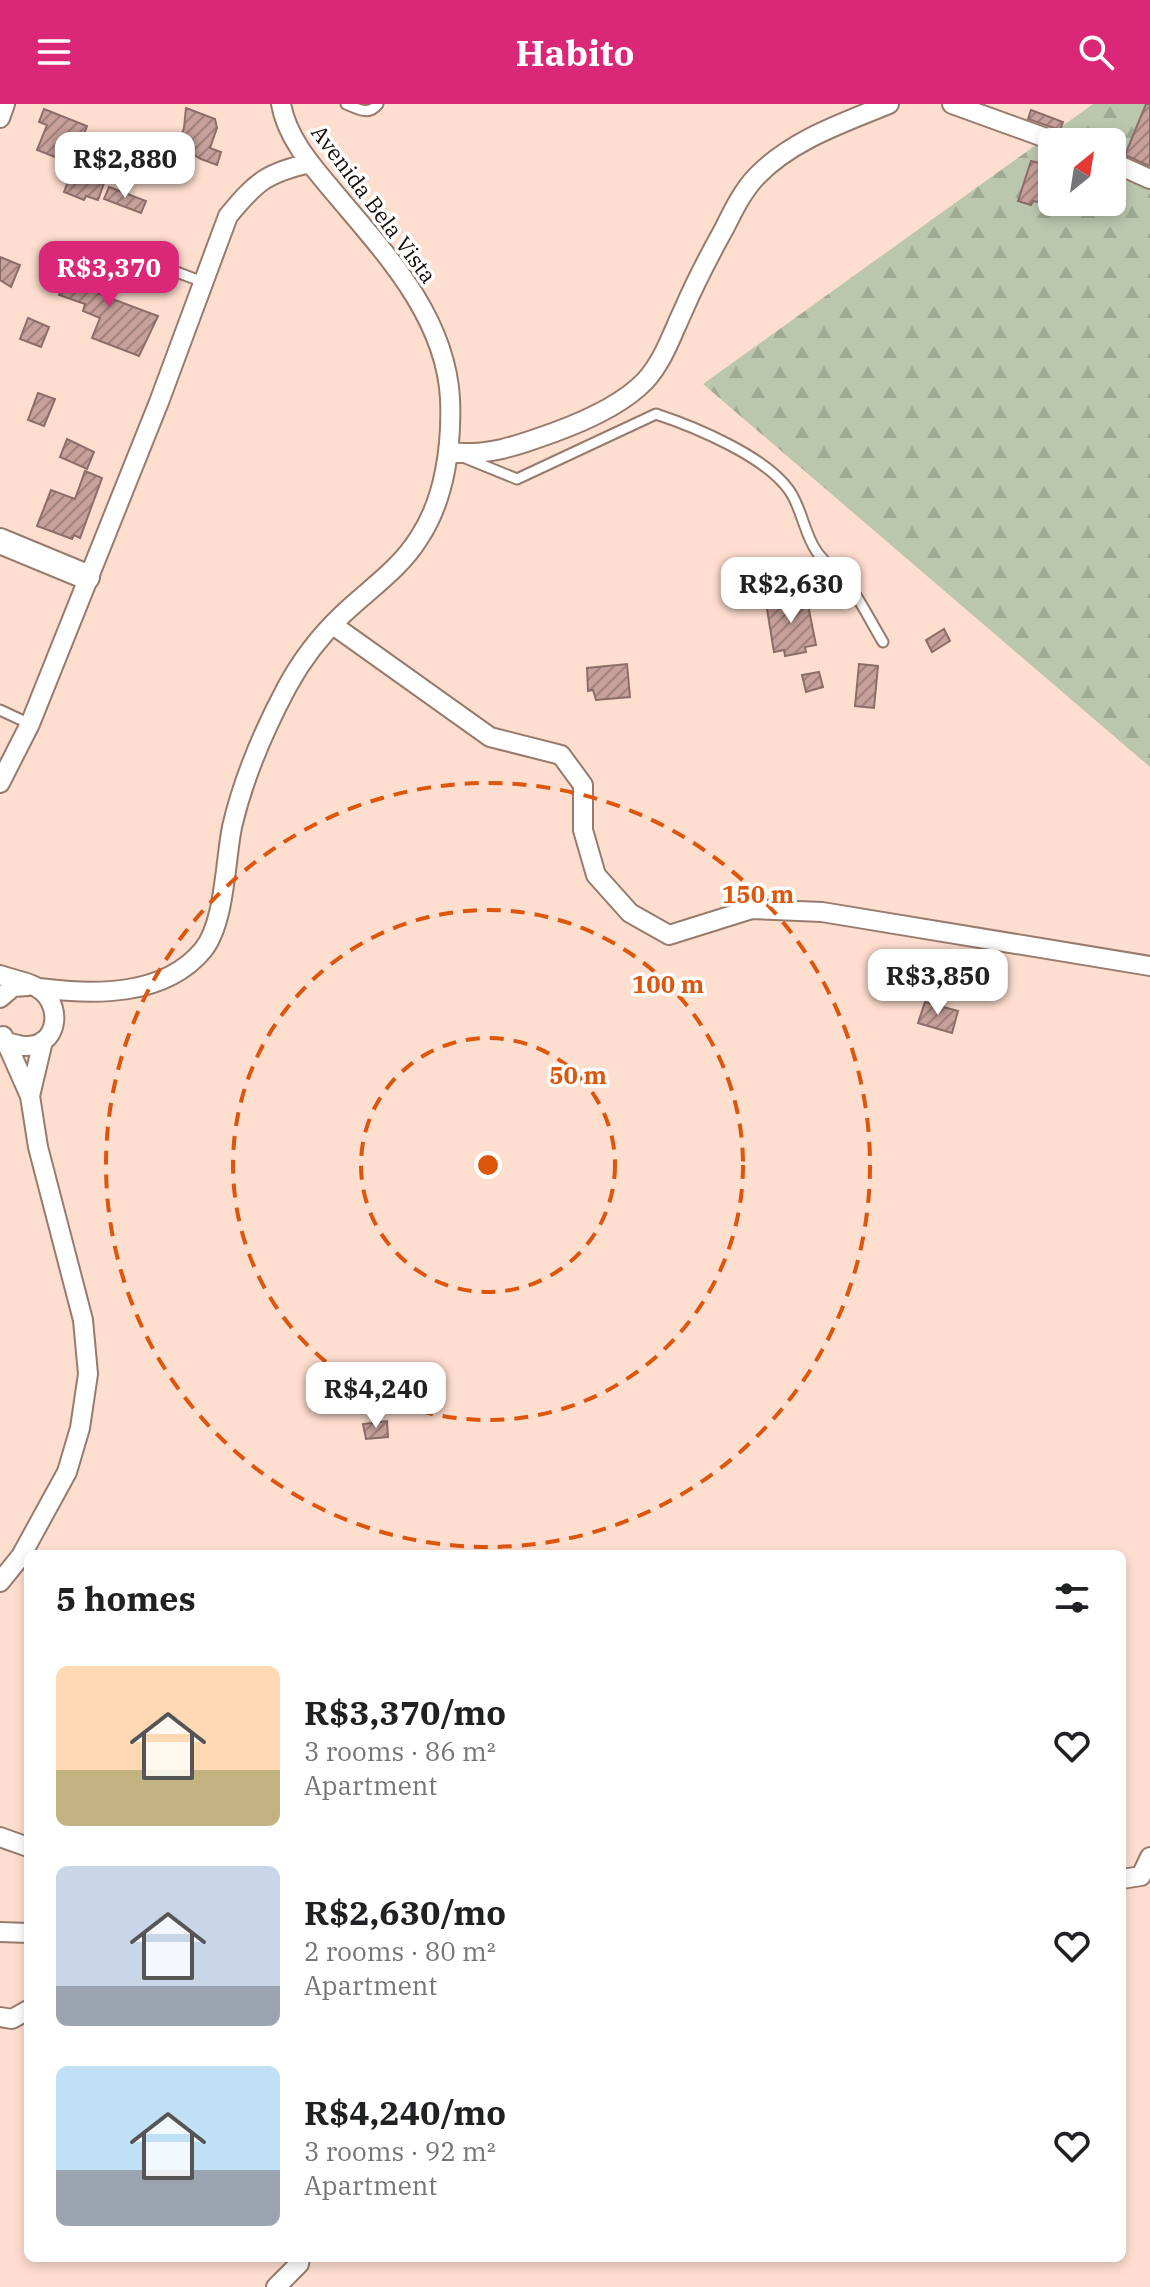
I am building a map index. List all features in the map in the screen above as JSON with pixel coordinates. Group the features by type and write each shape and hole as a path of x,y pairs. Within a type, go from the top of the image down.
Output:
{"street":[{"path":"0,118 5,104"},
{"name":"Avenida Bela Vista","path":"0,998 13,987 92,994 134,988 170,977 204,949 218,913 233,826 270,719 289,683 333,625 389,573 419,539 434,509 449,452 450,397 443,355 415,296 389,259 310,163 293,136 281,104"},
{"path":"449,452 489,453 509,449 570,426 629,395 646,380 659,361 701,269 755,177 821,132 889,104"},
{"path":"952,104 1038,135"},
{"path":"0,783 30,724 159,402 228,216 264,178 283,169 310,163"},
{"path":"1126,168 1150,179"},
{"path":"0,541 87,577"},
{"path":"333,625 490,737 561,755 583,785 583,830 596,875 630,913 669,935 752,909 822,912 1150,966"},
{"path":"0,975 35,987 53,1001 56,1020"},
{"name":"Avenida Bela Vista","path":"30,1096 43,1041 52,1032 56,1020 92,994"},
{"path":"3,1037 27,1047 43,1041"},
{"path":"3,1037 30,1096 38,1147 83,1320 88,1374 80,1428 67,1472 24,1550"},
{"path":"0,1582 24,1551"},
{"path":"0,1837 24,1846"},
{"path":"1126,1878 1141,1876 1150,1857"},
{"path":"0,1932 24,1933"},
{"path":"0,2017 12,2019 24,2012"},
{"path":"276,2287 299,2262"}],"lane":[{"path":"346,104 367,112 374,110 378,104"},
{"path":"118,250 203,282"},
{"path":"449,452 517,479 656,414 678,421 722,441 781,480 792,493 815,549 850,588 883,642"},
{"path":"0,710 30,724"}],"green space":[{"path":"1093,104 1150,104 1150,767 703,384 1038,143 1038,216 1126,216 1126,128 1060,128"}],"building":[{"path":"1146,104 1150,104 1150,166 1126,155"},
{"path":"186,108 215,119 217,128 210,148 221,152 217,165 168,140 181,136"},
{"path":"44,109 87,126 73,164 37,150 47,125 39,122"},
{"path":"1031,110 1063,122 1061,128 1054,128 1028,119"},
{"path":"79,153 97,160 91,178 104,183 98,200 86,196 84,200 64,192"},
{"path":"1031,161 1038,163 1038,202 1033,201 1031,205 1018,201"},
{"path":"109,187 146,201 141,213 104,199"},
{"path":"92,251 112,259 99,294 158,316 139,356 92,338 100,318 83,311 85,304 59,295 66,276 81,281"},
{"path":"0,257 20,265 11,287 0,280"},
{"path":"28,318 49,327 41,347 20,339"},
{"path":"38,393 55,399 44,426 28,420"},
{"path":"67,439 94,452 87,469 60,457"},
{"path":"85,471 102,478 80,538 74,535 72,539 37,526 51,490 75,499"},
{"path":"806,595 816,645 805,647 806,652 785,656 784,650 774,652 766,603"},
{"path":"944,629 950,641 932,652 926,640"},
{"path":"627,664 630,697 596,700 593,690 588,691 587,668"},
{"path":"859,664 878,666 874,708 855,706"},
{"path":"819,672 823,687 806,692 802,675"},
{"path":"925,1002 958,1011 952,1033 918,1023"},
{"path":"387,1421 388,1437 366,1439 363,1424"}]}
